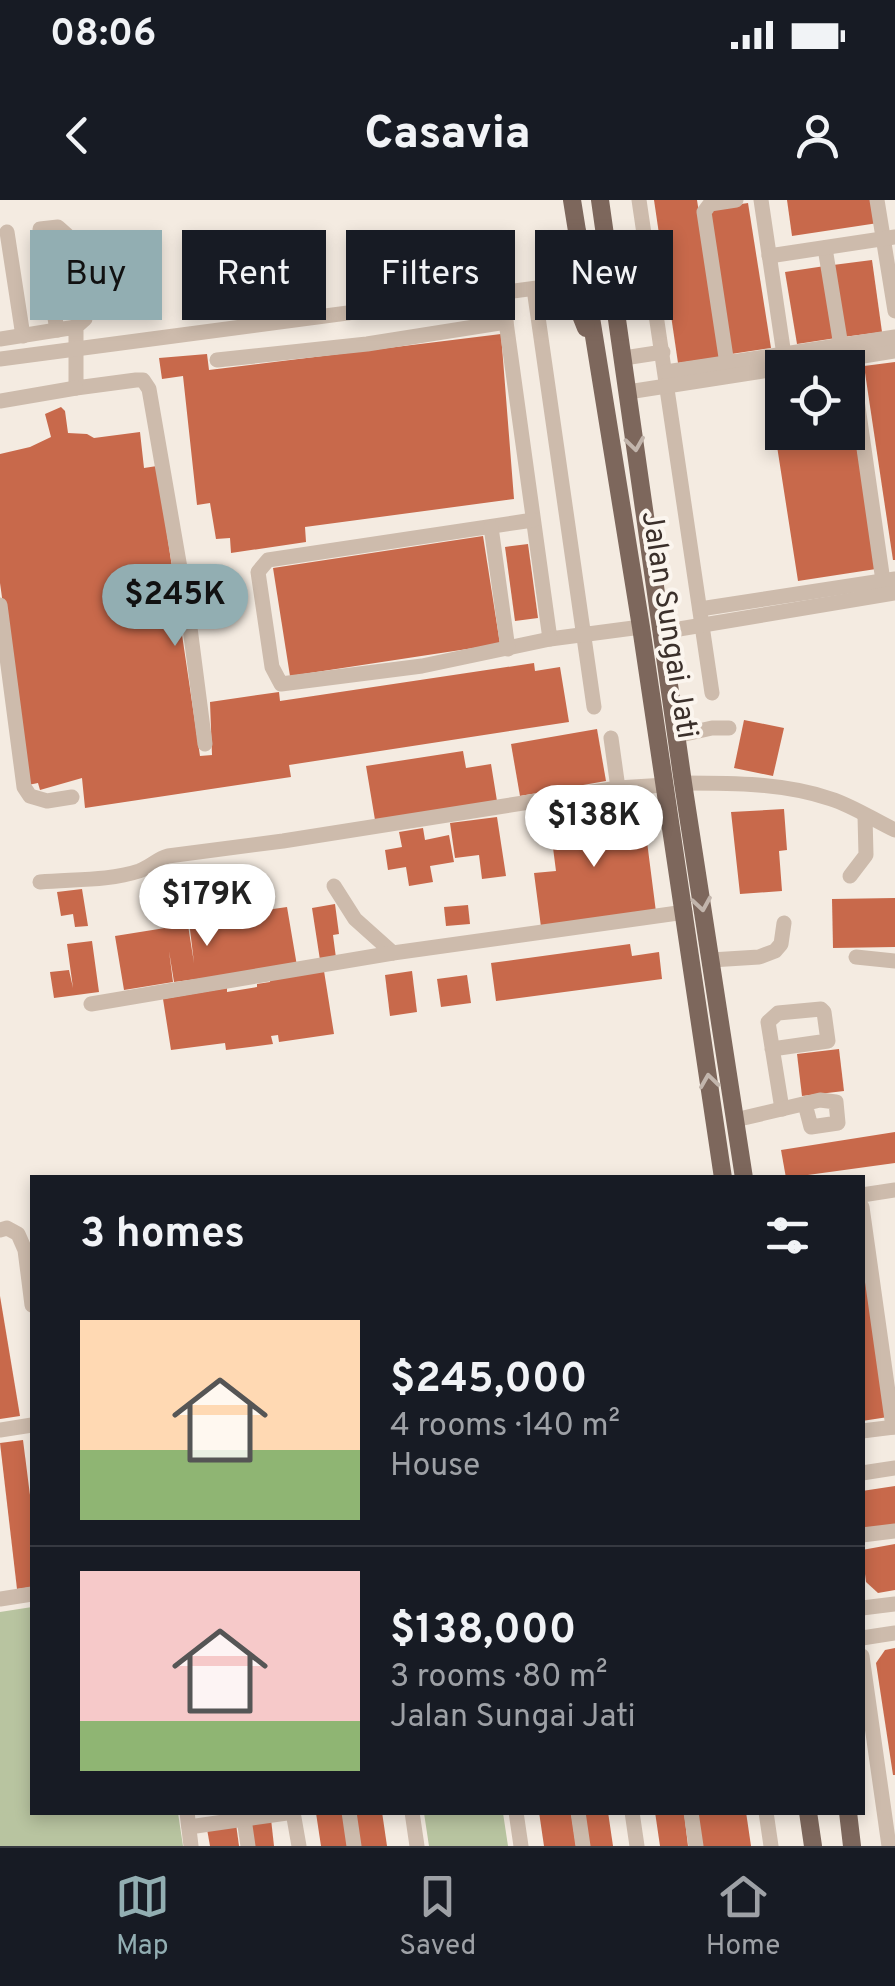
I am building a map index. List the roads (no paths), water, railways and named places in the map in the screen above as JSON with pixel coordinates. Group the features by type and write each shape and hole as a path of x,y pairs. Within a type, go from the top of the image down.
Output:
{"main road":[{"name":"Jalan Sungai Jati","path":"572,200 577,230"},
{"name":"Jalan Sungai Jati","path":"600,200 605,230"},
{"path":"583,320 599,361"},
{"name":"Jalan Sungai Jati","path":"592,320 641,626 711,960 744,1175"},
{"name":"Jalan Sungai Jati","path":"618,320 676,736 674,784 685,912 722,1175"},
{"path":"808,1815 813,1846"},
{"path":"848,1815 852,1846"}],"street":[{"path":"639,200 712,693"},
{"path":"728,364 704,212 715,202 736,200"},
{"path":"761,200 783,350"},
{"path":"877,200 889,238 895,311"},
{"path":"0,339 23,336 76,327 86,319 67,235 58,227 4,232 23,336"},
{"path":"40,229 57,330"},
{"path":"769,256 889,238"},
{"path":"825,248 846,350"},
{"path":"0,359 346,314"},
{"path":"550,320 594,707"},
{"path":"217,360 367,344 506,322 550,639"},
{"path":"76,327 76,388"},
{"path":"853,350 895,337"},
{"path":"865,352 895,351"},
{"path":"624,358 663,352"},
{"path":"628,392 728,364 765,364"},
{"path":"667,379 716,379 765,368"},
{"path":"0,401 136,380 143,380 150,390 189,620 205,744"},
{"path":"865,450 891,585"},
{"path":"534,520 268,560 258,572 272,667 281,684 422,666 550,639 641,626"},
{"path":"490,526 508,649"},
{"path":"662,632 750,602 891,585"},
{"path":"702,617 891,585"},
{"path":"0,606 24,787 30,796 47,800 72,797"},
{"path":"676,736 729,728"},
{"path":"611,738 618,788"},
{"path":"40,882 115,876 143,870 168,856 283,842 618,788 674,784 796,788 836,800 895,830"},
{"path":"850,876 866,854 865,816"},
{"path":"334,886 355,919 393,953"},
{"path":"92,1004 393,953 685,912"},
{"path":"711,960 769,954 782,944 784,922"},
{"path":"856,957 895,960"},
{"path":"772,1049 824,1043 829,1038 826,1016 821,1009 794,1011 772,1015 768,1022 772,1049 782,1110"},
{"path":"794,1011 798,1046"},
{"path":"735,1120 805,1104"},
{"path":"865,1195 895,1190"},
{"path":"865,1221 887,1321 894,1427 865,1432"},
{"path":"0,1230 7,1228 18,1234 25,1250 30,1290"},
{"path":"0,1430 30,1425"},
{"path":"865,1473 895,1468"},
{"path":"865,1535 895,1531"},
{"path":"0,1599 30,1594"},
{"path":"865,1608 895,1604"},
{"path":"865,1637 895,1632"},
{"path":"865,1671 888,1783 889,1846"},
{"path":"294,1815 299,1846"},
{"path":"349,1815 354,1846"},
{"path":"412,1815 417,1846"},
{"path":"516,1815 521,1846"},
{"path":"578,1815 582,1846"},
{"path":"633,1815 638,1846"},
{"path":"691,1815 696,1846"},
{"path":"766,1815 771,1846"},
{"path":"192,1846 188,1820 244,1816 248,1846"}]}
